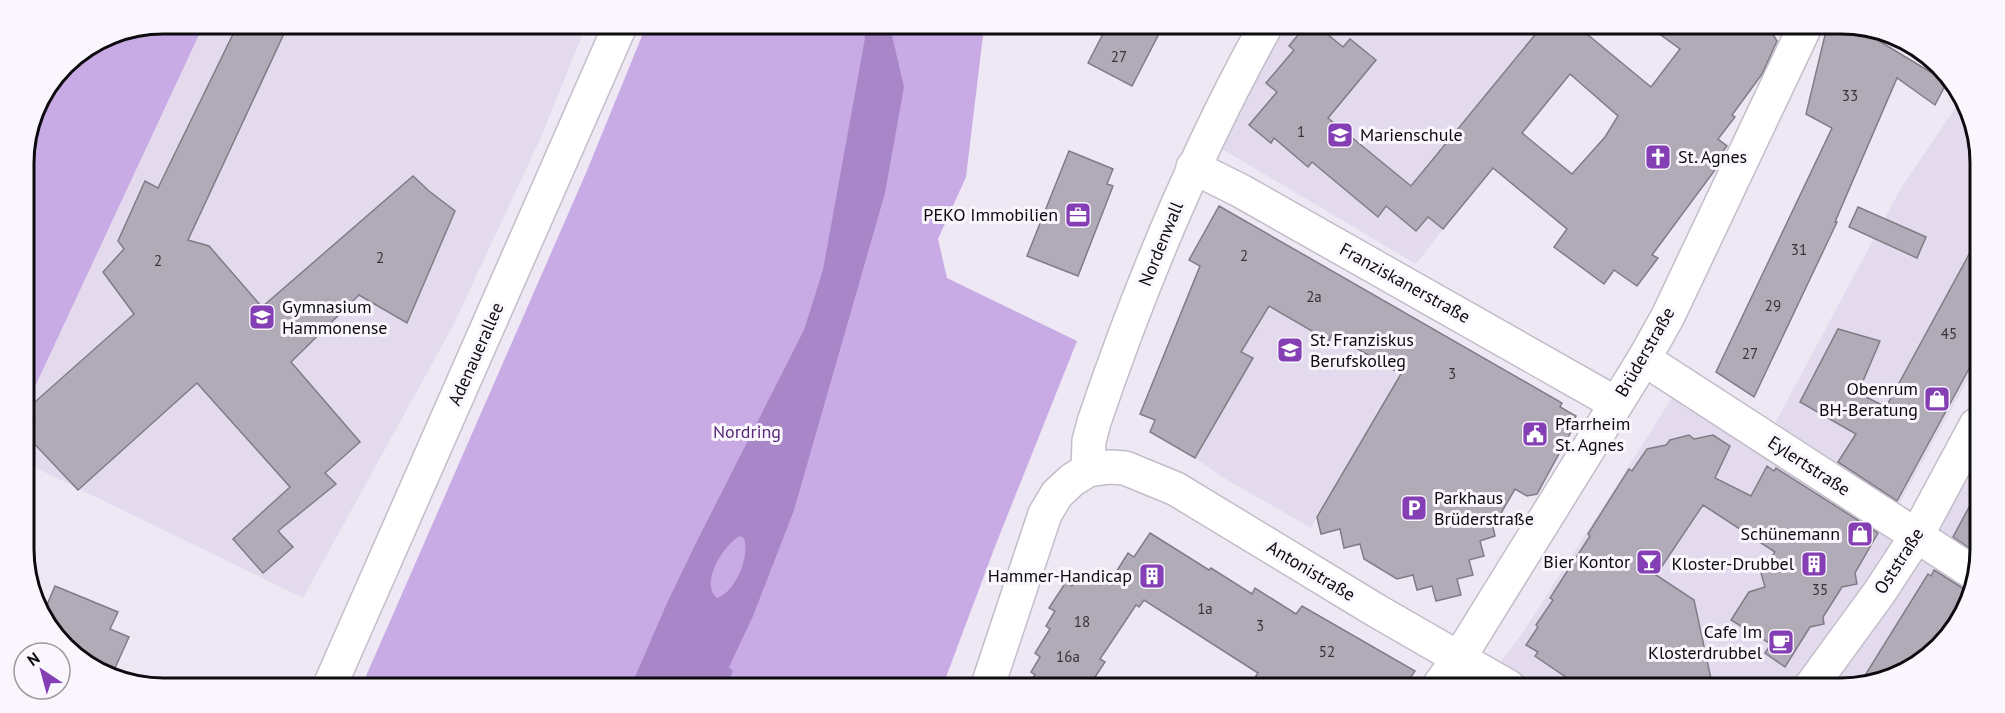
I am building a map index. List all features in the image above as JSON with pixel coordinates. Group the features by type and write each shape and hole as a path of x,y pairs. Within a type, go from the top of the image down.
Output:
{"street":[{"name":"Nordenwall","path":"1098,468 1089,441 1138,302 1193,167 1261,34"},
{"name":"Brüderstraße","path":"1445,678 1644,360 1673,305 1802,34"},
{"name":"Adenauerallee","path":"333,678 616,35"},
{"name":"Franziskanerstraße","path":"1193,167 1241,191 1616,403"},
{"name":"Eylertstraße","path":"1644,360 1969,569"},
{"name":"Oststraße","path":"1816,678 1879,593 1917,535 1971,434"},
{"name":"Antonistraße","path":"1098,468 1125,468 1176,489 1377,611 1493,678"},
{"path":"990,678 1046,514 1057,494 1072,480 1098,468"}],"shaded area":[{"name":"Marienschule","path":"1277,34 1536,34 1404,197 1443,229 1416,264 1220,148"},
{"name":"Gymnasium Hammonense","path":"199,35 582,35 541,137 454,324 303,598 34,467 34,388"},
{"path":"864,35 892,35 904,87 885,193 794,510 753,616 729,667 733,671 730,678 635,678 697,541 804,330 823,270","holes":["740,536 744,538 745,546 740,572 730,589 717,598 712,592 711,584 712,574 721,555"]},
{"path":"1957,106 1966,130 1971,163 1971,374 1897,508 1773,427 1901,188"},
{"name":"St. Franziskus Berufskolleg","path":"1219,206 1428,327 1311,528 1150,432 1155,420 1140,414 1200,267 1189,260"},
{"path":"1677,390 1967,578 1957,607 1933,641 1920,652 1891,669 1867,676 1850,678 1488,678 1522,634"},
{"path":"1971,471 1970,558 1937,535"}],"green space":[{"path":"199,35 34,388 35,155 44,114 66,78 78,66 106,48 138,37"},
{"name":"Nordring","path":"642,35 983,35 966,177 938,239 947,278 1077,341 946,678 365,678 586,173"}],"building":[{"path":"1103,34 1159,34 1132,86 1088,63"},
{"path":"1299,34 1327,34 1343,47 1350,39 1376,60 1328,118 1411,186 1536,34 1587,34 1651,87 1680,49 1660,34 1773,34 1777,41 1762,74 1732,115 1735,117 1718,139 1727,146 1711,167 1715,170 1652,255 1658,258 1637,286 1614,270 1604,284 1554,247 1567,229 1493,168 1443,229 1428,217 1416,231 1386,206 1378,217 1312,162 1308,167 1274,138 1271,143 1249,125 1277,92 1266,83 1294,50 1289,46","holes":["1570,74 1618,116 1605,137 1572,174 1522,133"]},
{"path":"1825,34 1842,34 1880,40 1937,76 1945,86 1935,105 1897,78 1835,222 1837,222 1754,397 1716,372 1832,128 1806,114"},
{"path":"233,35 283,35 188,240 209,246 262,307 413,176 455,211 407,323 359,295 291,362 360,442 325,473 336,484 278,531 293,547 263,573 233,539 290,487 197,383 78,490 34,444 34,402 134,314 103,272 124,249 118,241 145,181 158,188"},
{"path":"1069,151 1113,169 1107,184 1113,186 1078,276 1027,256"},
{"path":"1219,206 1562,403 1560,407 1576,416 1569,428 1572,430 1537,494 1527,496 1515,489 1493,527 1495,536 1480,541 1484,556 1469,560 1473,575 1457,579 1461,595 1436,601 1432,586 1417,590 1413,575 1397,579 1364,559 1360,544 1344,548 1340,529 1321,534 1317,517 1401,374 1332,334 1329,341 1269,306 1241,352 1253,358 1195,458 1150,432 1155,420 1140,414 1200,266 1189,260"},
{"path":"1858,207 1926,237 1917,258 1849,227"},
{"path":"1971,251 1971,365 1897,501 1838,462 1856,434 1800,402 1838,329 1880,341 1858,393 1886,407"},
{"name":"Kloster-Drubbel","path":"1689,435 1694,439 1713,435 1730,446 1715,478 1751,496 1767,466 1774,471 1776,468 1878,533 1855,573 1857,584 1842,587 1823,617 1824,624 1810,627 1785,667 1765,653 1771,644 1731,620 1749,592 1765,587 1761,573 1775,552 1703,505 1656,575 1694,600 1711,678 1567,678 1535,656 1538,652 1526,645 1553,600 1550,598 1629,469 1632,471 1647,449 1666,445 1670,440"},
{"path":"1971,503 1971,549 1953,537"},
{"path":"1150,533 1252,594 1255,588 1296,614 1302,606 1415,671 1410,678 1255,678 1258,673 1144,600 1139,607 1136,605 1100,659 1105,662 1094,678 1033,678 1035,675 1031,672 1040,657 1035,653 1050,629 1046,626 1055,611 1049,608 1066,582 1072,586 1080,573 1100,585 1107,574 1113,577 1128,553 1134,557"},
{"path":"1934,570 1964,589 1949,621 1939,635 1920,652 1891,669 1864,676 1928,574 1931,576"},
{"path":"55,586 118,612 110,629 129,637 115,669 78,647 66,635 48,607"}],"place":[{"name":"Marienschule","path":"1340,135"},
{"name":"St. Agnes","path":"1658,157"},
{"name":"PEKO Immobilien","path":"1078,215"},
{"name":"Gymnasium Hammonense","path":"262,317"},
{"name":"St. Franziskus Berufskolleg","path":"1290,350"},
{"name":"Obenrum BH-Beratung","path":"1937,399"},
{"name":"Pfarrheim St. Agnes","path":"1535,434"},
{"name":"Parkhaus Brüderstraße","path":"1414,508"},
{"name":"Schünemann","path":"1860,534"},
{"name":"Bier Kontor","path":"1649,562"},
{"name":"Kloster-Drubbel","path":"1814,564"},
{"name":"Hammer-Handicap","path":"1152,576"},
{"name":"Cafe Im Klosterdrubbel","path":"1781,642"}]}
